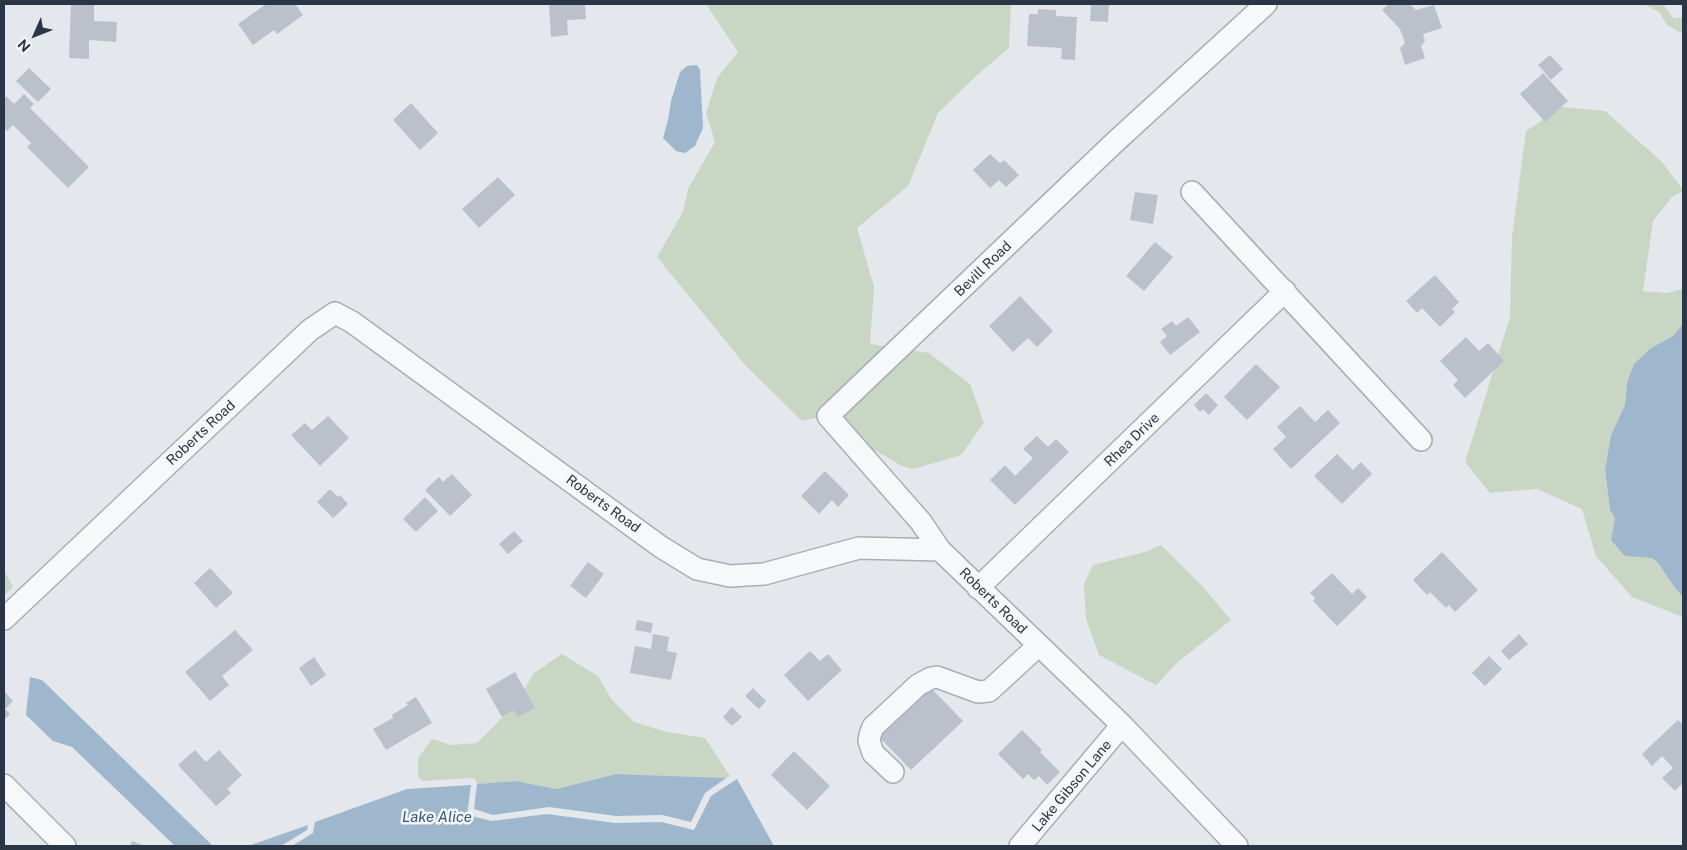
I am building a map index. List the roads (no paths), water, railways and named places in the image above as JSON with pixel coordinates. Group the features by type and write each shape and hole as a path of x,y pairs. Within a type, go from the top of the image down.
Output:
{"street":[{"name":"Bevill Road","path":"940,550 921,522 828,416 1114,143 1266,4"},
{"path":"1192,192 1421,440"},
{"name":"Rhea Drive","path":"978,588 1284,291"},
{"name":"Roberts Road","path":"4,619 310,330 335,313 352,322 661,547 697,569 730,576 764,574 859,548 940,550 1122,725 1237,846"},
{"path":"893,772 873,752 870,735 873,727 918,684 924,680 937,677 978,692 989,691 1038,646"},
{"name":"Lake Gibson Lane","path":"1020,846 1122,725"},
{"path":"4,785 64,846"}],"water":[{"path":"697,65 700,70 703,128 695,146 685,153 676,151 663,138 680,72 687,66"},
{"path":"1683,324 1683,597 1658,563 1652,558 1625,556 1611,540 1615,518 1610,510 1605,470 1611,435 1625,405 1627,383 1634,364 1651,348 1673,336"},
{"path":"30,677 42,680 213,846 175,846 72,747 53,741 26,715"},
{"path":"616,774 726,778 705,793 691,822 662,815 616,816 549,807 493,815 474,809 477,784 516,781 556,789"},
{"name":"Lake Alice","path":"737,779 774,846 292,846 313,833 315,822 407,789 471,785 467,815 492,821 547,814 615,823 661,822 694,830 711,796"},
{"path":"308,825 307,830 281,846 248,846"}]}
